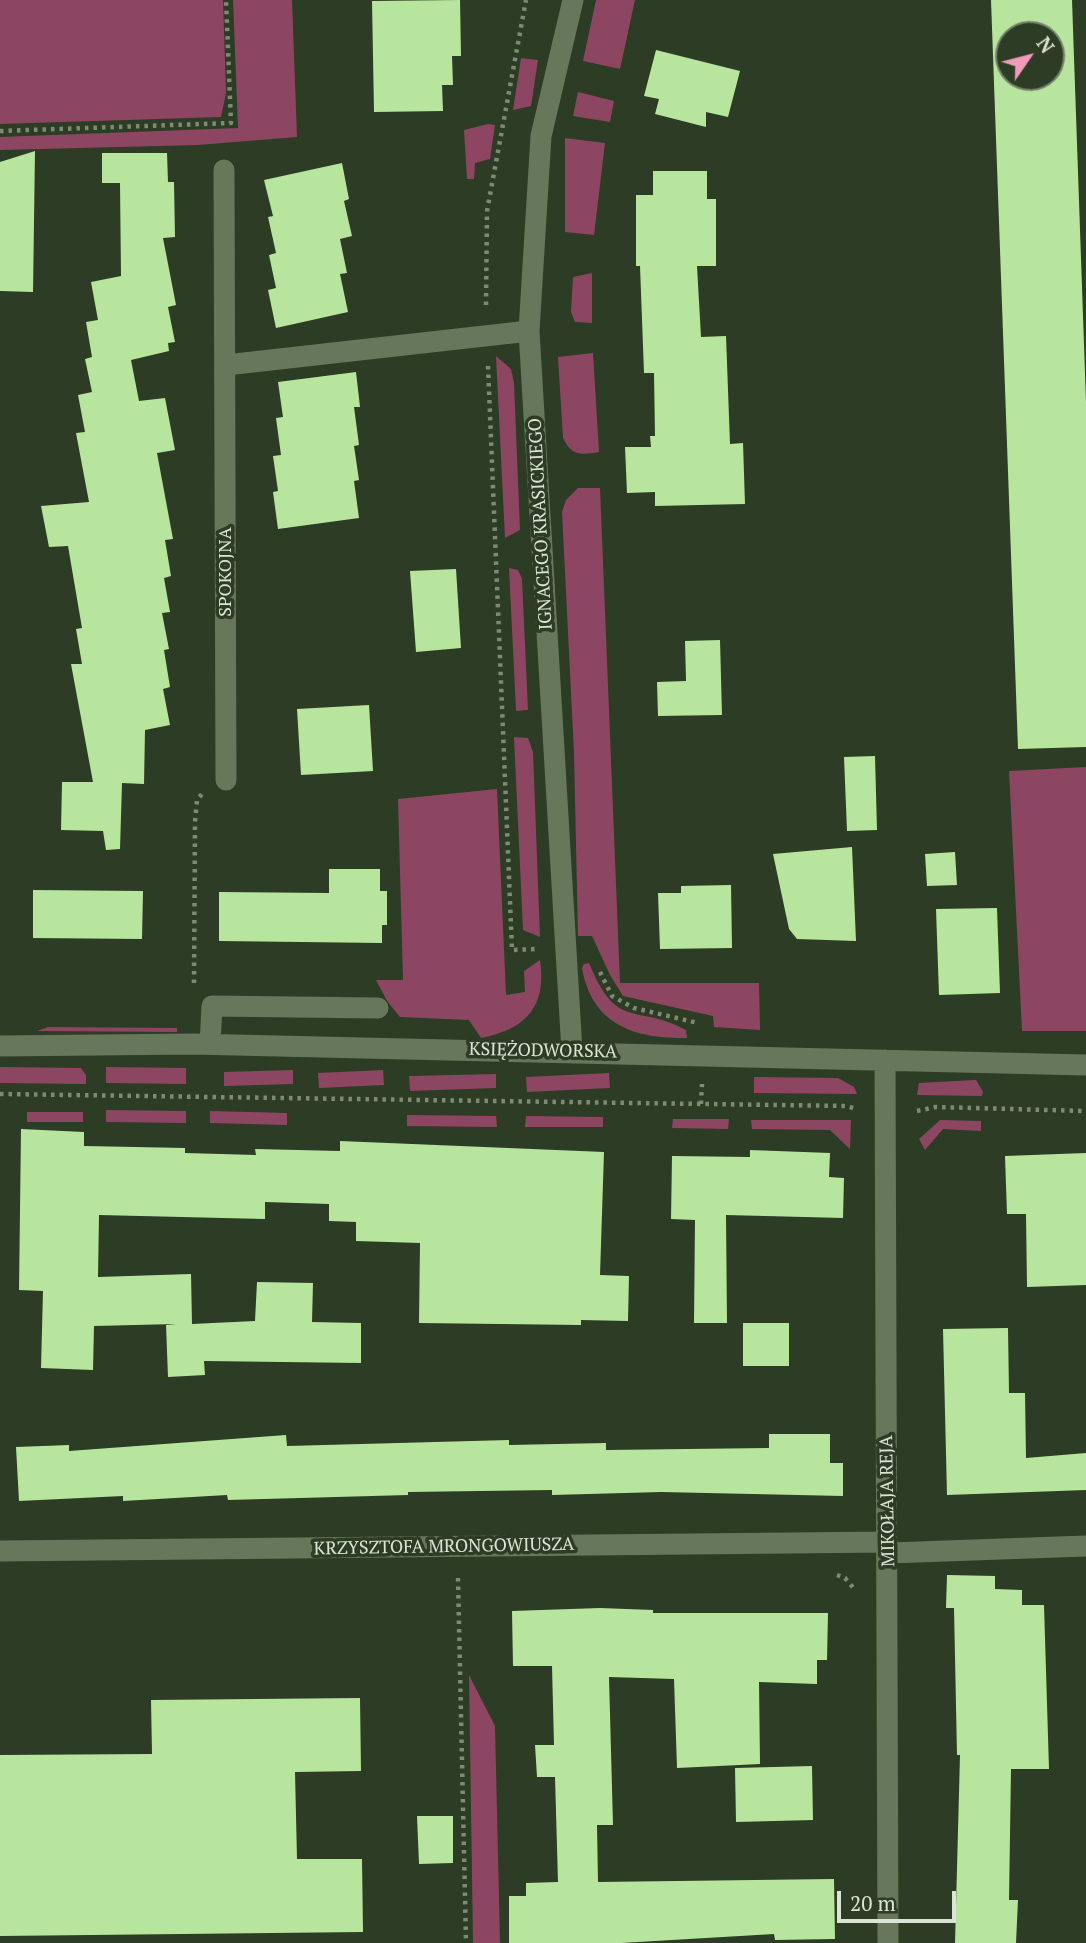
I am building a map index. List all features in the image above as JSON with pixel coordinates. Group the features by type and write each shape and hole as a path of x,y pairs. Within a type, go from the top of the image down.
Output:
{"street":[{"name":"IGNACEGO KRASICKIEGO","path":"572,1052 529,331 541,136 573,0"},
{"name":"SPOKOJNA","path":"224,170 226,780"},
{"path":"226,365 529,331"},
{"path":"210,1044 212,1006 378,1008"},
{"name":"KSIĘŻODWORSKA","path":"0,1045 210,1044 1086,1065"},
{"name":"MIKOŁAJA REJA","path":"885,1060 888,1943"},
{"name":"KRZYSZTOFA MRONGOWIUSZA","path":"0,1551 1086,1546"}],"path":[{"path":"1,131 231,123 226,0"},
{"path":"194,987 197,800 205,790 226,780"},
{"path":"0,1094 848,1106 867,1111"},
{"path":"912,1112 936,1107 1086,1111"},
{"path":"459,1548 466,1943"},
{"path":"831,1572 845,1578 858,1593"},
{"path":"444,1578 472,1577"}],"shaded area":[{"path":"0,0 223,0 226,93 221,117 0,124"},
{"path":"233,0 292,0 297,137 198,145 0,150 0,137 238,128"},
{"path":"596,0 635,0 620,69 583,61"},
{"path":"521,58 538,60 531,106 513,110"},
{"path":"578,92 614,101 610,122 573,116"},
{"path":"488,124 495,125 490,159 475,163 474,179 467,179 464,130"},
{"path":"565,138 605,143 594,235 565,232"},
{"path":"592,273 592,323 575,322 571,312 573,277"},
{"path":"593,353 599,452 582,454 573,451 563,438 558,357"},
{"path":"496,356 511,369 514,383 520,530 505,538"},
{"path":"578,488 600,488 620,983 759,983 760,1030 714,1027 713,1016 623,996 592,936 578,936 574,753 562,512 566,500"},
{"path":"509,568 518,570 522,579 528,710 516,711"},
{"path":"514,737 528,738 533,752 540,937 523,930"},
{"path":"1086,767 1086,1031 1022,1031 1009,771"},
{"path":"497,789 506,995 525,992 524,971 540,960 541,976 540,991 530,1013 510,1029 481,1038 469,1020 400,1017 387,1001 376,980 403,980 398,799"},
{"path":"589,963 599,985 619,1007 669,1022 686,1030 687,1038 650,1036 619,1025 595,1003 587,987 582,968"},
{"path":"48,1027 177,1028 177,1032 37,1031"},
{"path":"0,1067 81,1068 86,1075 86,1084 0,1083"},
{"path":"106,1067 186,1068 186,1084 106,1083"},
{"path":"293,1070 293,1084 224,1086 224,1072"},
{"path":"383,1070 384,1085 319,1088 318,1073"},
{"path":"609,1073 610,1088 527,1092 526,1077"},
{"path":"496,1074 496,1088 410,1091 409,1076"},
{"path":"754,1077 838,1078 854,1087 857,1094 754,1093"},
{"path":"976,1080 983,1092 982,1096 917,1095 919,1083"},
{"path":"106,1110 186,1111 186,1123 106,1122"},
{"path":"210,1111 287,1113 287,1125 210,1123"},
{"path":"27,1112 83,1112 83,1122 27,1122"},
{"path":"407,1115 496,1116 497,1127 407,1126"},
{"path":"526,1116 603,1117 603,1127 525,1127"},
{"path":"673,1119 729,1119 728,1129 672,1128"},
{"path":"751,1120 851,1120 850,1149 830,1130 752,1129"},
{"path":"940,1120 981,1121 981,1131 943,1129 925,1150 919,1139"},
{"path":"469,1675 495,1726 500,1943 473,1943"}],"building":[{"path":"460,0 461,56 452,56 453,85 442,85 443,111 374,112 372,1"},
{"path":"991,0 1072,0 1086,402 1086,747 1018,749"},
{"path":"656,50 740,71 728,117 706,112 706,127 655,114 659,99 644,96"},
{"path":"35,151 33,292 0,291 0,162"},
{"path":"102,153 167,153 168,182 174,182 175,237 163,238 176,305 168,307 175,342 168,343 169,351 131,360 139,401 165,398 175,450 157,453 173,539 165,540 171,576 164,578 170,612 162,613 169,649 164,650 170,687 163,689 170,725 145,730 144,784 122,783 120,849 106,850 103,831 61,830 62,782 93,782 71,664 82,664 76,629 82,628 68,546 49,547 41,506 89,502 76,433 85,432 78,395 92,392 85,359 92,357 86,322 98,320 91,282 121,276 120,183 102,183"},
{"path":"342,163 349,199 344,201 352,236 340,239 347,273 340,274 348,312 276,328 268,290 276,288 269,255 276,253 268,217 273,216 264,180"},
{"path":"653,171 707,171 707,199 716,199 716,266 697,266 701,337 726,336 730,444 743,443 745,504 655,506 655,492 627,493 625,447 651,447 650,436 655,436 654,373 644,373 640,266 636,266 636,195 653,195"},
{"path":"356,372 360,407 354,407 359,445 354,446 359,480 354,481 359,518 278,529 273,492 278,491 273,456 281,455 276,418 283,417 278,382"},
{"path":"456,569 461,648 416,652 410,571"},
{"path":"720,640 722,715 658,716 657,682 686,681 685,641"},
{"path":"369,705 373,771 301,775 297,709"},
{"path":"875,756 877,830 847,831 844,757"},
{"path":"852,847 856,941 797,939 789,929 773,854"},
{"path":"955,852 957,885 927,886 925,854"},
{"path":"329,869 380,869 380,891 387,891 387,925 382,925 382,943 219,941 219,892 329,893"},
{"path":"731,885 732,948 660,949 658,893 681,893 681,886"},
{"path":"33,890 143,891 142,939 33,938"},
{"path":"997,908 1000,993 939,995 936,909"},
{"path":"21,1129 84,1132 84,1146 185,1148 185,1153 256,1155 255,1149 340,1151 340,1141 604,1152 600,1275 629,1276 628,1321 581,1320 581,1325 419,1323 420,1243 356,1241 356,1222 329,1221 329,1204 265,1202 265,1219 99,1215 98,1277 191,1274 192,1324 255,1321 257,1282 313,1283 312,1322 361,1323 361,1363 204,1361 205,1375 168,1377 166,1325 176,1324 94,1326 93,1370 41,1368 43,1291 19,1290"},
{"path":"750,1150 830,1153 829,1177 844,1178 843,1218 726,1215 727,1323 694,1323 695,1220 671,1219 672,1156 750,1157"},
{"path":"1086,1153 1086,1285 1027,1287 1026,1214 1007,1214 1005,1156"},
{"path":"743,1323 789,1323 789,1366 743,1366"},
{"path":"1008,1328 1009,1393 1025,1393 1026,1458 1086,1453 1086,1490 947,1495 943,1329"},
{"path":"769,1434 830,1434 830,1463 843,1463 843,1496 661,1492 552,1495 552,1490 408,1492 408,1495 228,1500 227,1495 123,1501 123,1496 19,1501 16,1447 69,1445 69,1451 286,1435 287,1446 509,1440 509,1445 606,1443 606,1450 769,1448"},
{"path":"947,1575 995,1576 995,1589 1022,1590 1022,1605 1044,1605 1049,1769 1011,1769 1009,1900 1018,1900 1016,1943 955,1943 960,1755 957,1755 954,1608 946,1608"},
{"path":"600,1608 653,1610 653,1613 828,1613 827,1660 817,1660 817,1684 759,1682 760,1764 677,1768 674,1679 609,1677 613,1825 597,1825 598,1882 834,1879 835,1939 775,1940 774,1934 621,1943 509,1943 509,1896 526,1896 526,1883 558,1882 555,1777 537,1777 535,1745 554,1745 552,1666 513,1666 512,1611"},
{"path":"360,1698 361,1771 295,1772 297,1859 362,1859 363,1932 0,1936 0,1755 152,1754 151,1700"},
{"path":"812,1766 813,1820 736,1822 735,1768"},
{"path":"417,1816 453,1816 453,1863 419,1864"}]}
